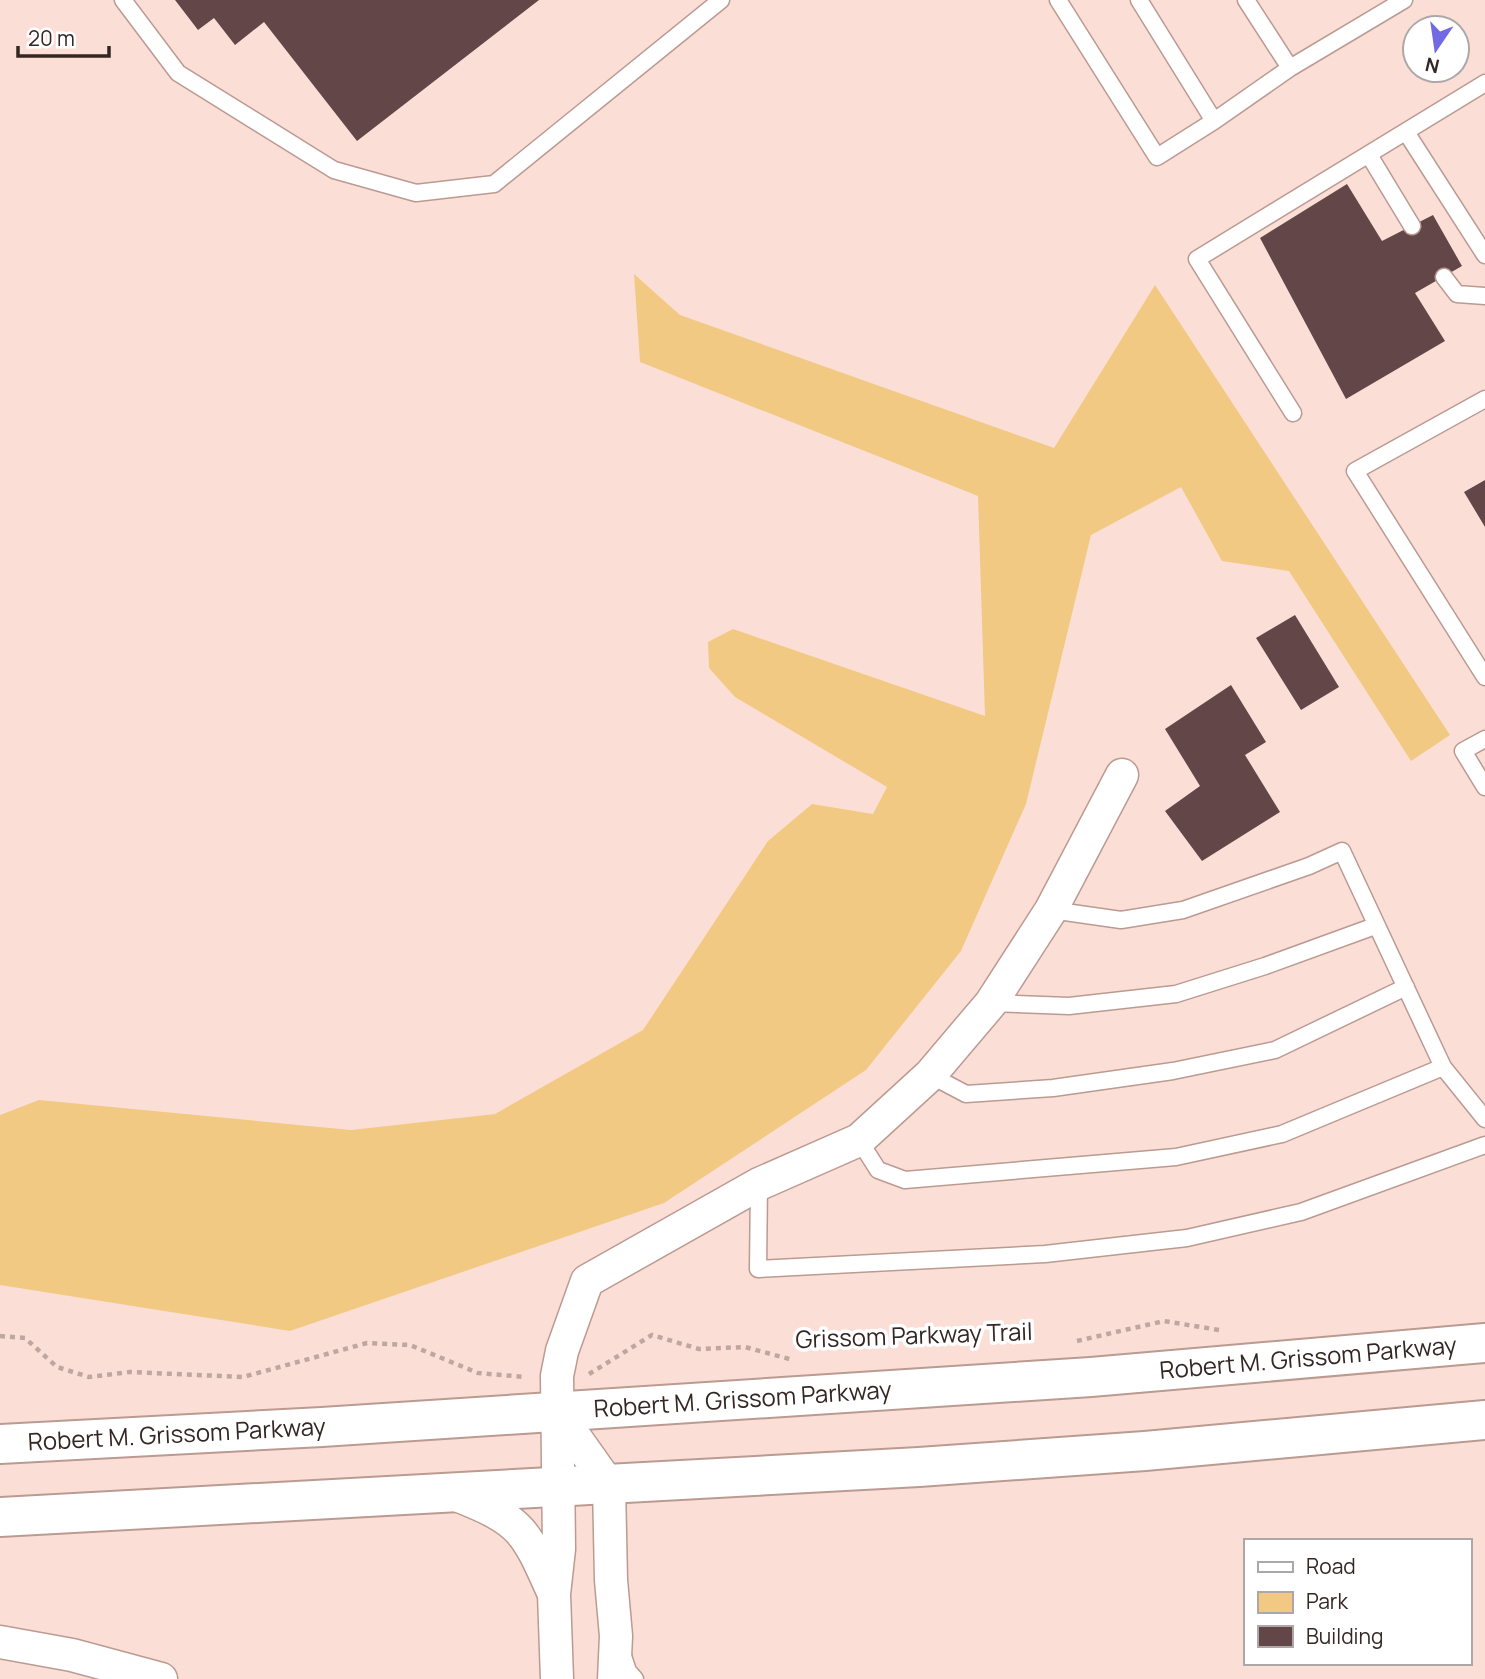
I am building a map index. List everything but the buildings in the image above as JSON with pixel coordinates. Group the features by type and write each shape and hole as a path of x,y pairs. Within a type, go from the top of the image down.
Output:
{"main road":[{"name":"Robert M. Grissom Parkway","path":"0,1444 322,1427 558,1394 1091,1377 1485,1343"},
{"path":"0,1517 919,1467 1145,1451 1485,1420"}],"street":[{"path":"558,1679 554,1594 559,1549 558,1394 562,1350 587,1281 759,1184 859,1140 930,1074 991,1003 1051,910 1122,775"},
{"path":"558,1394 609,1485 611,1580 616,1636 614,1679"},
{"path":"452,1493 496,1512 520,1530 540,1562 554,1594"},
{"path":"606,1679 616,1636"},
{"path":"0,1642 72,1655 160,1679"}],"lane":[{"path":"123,0 178,73 334,170 416,192 494,184 720,0"},
{"path":"1058,0 1157,157 1290,68 1404,0"},
{"path":"1139,0 1214,121"},
{"path":"1246,0 1290,68"},
{"path":"1293,413 1197,259 1485,84"},
{"path":"1406,132 1485,255"},
{"path":"1368,155 1412,226"},
{"path":"1444,277 1457,294 1485,296"},
{"path":"1485,399 1355,471 1485,677"},
{"path":"1485,739 1463,751 1485,788"},
{"path":"1051,910 1121,920 1183,910 1342,852 1443,1066 1485,1119"},
{"path":"991,1003 1069,1006 1176,994 1265,966 1375,926"},
{"path":"930,1074 966,1094 1053,1088 1173,1071 1275,1050 1406,987"},
{"path":"859,1140 878,1170 905,1180 1176,1157 1282,1133 1443,1066"},
{"path":"759,1184 758,1269 1045,1254 1187,1238 1301,1212 1485,1145"},
{"path":"616,1636 628,1671 635,1679"}],"path":[{"name":"Grissom Parkway Trail","path":"1069,1343 1164,1321 1223,1330"},
{"name":"Grissom Parkway Trail","path":"0,1336 25,1338 57,1367 89,1377 130,1372 243,1377 367,1343 410,1345 478,1373 526,1377 558,1394 652,1335 699,1349 745,1347 800,1362"}],"green space":[{"path":"634,274 680,315 1054,448 1155,285 1450,735 1411,761 1289,571 1222,561 1181,487 1091,535 1026,804 961,951 866,1070 664,1203 290,1331 0,1285 0,1115 39,1100 351,1130 495,1114 643,1030 768,841 812,804 873,814 887,787 735,697 709,668 708,642 733,629 985,716 978,496 640,362"}]}
